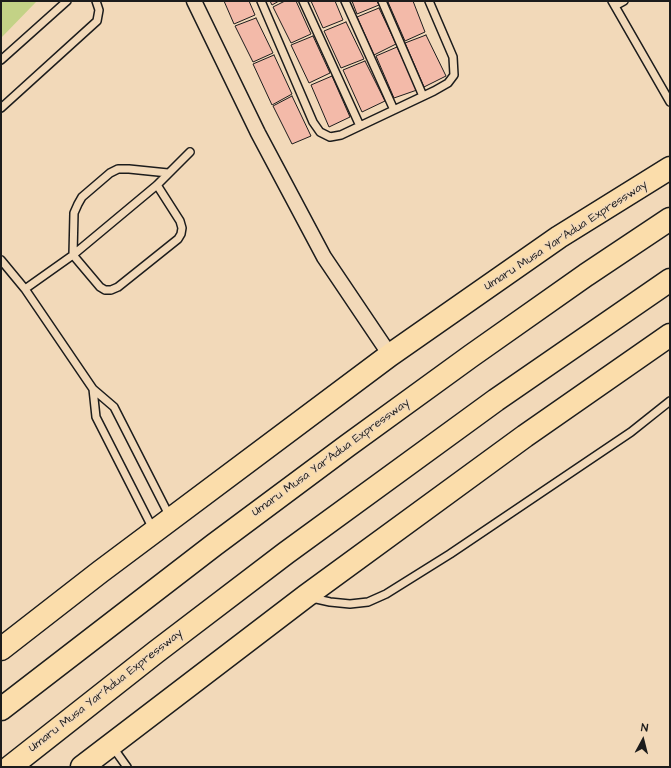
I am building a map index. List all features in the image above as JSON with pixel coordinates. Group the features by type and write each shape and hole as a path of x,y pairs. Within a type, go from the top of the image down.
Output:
{"highway":[{"name":"Umaru Musa Yar'Adua Expressway","path":"1,649 390,355 559,237 670,168"},
{"name":"Umaru Musa Yar'Adua Expressway","path":"1,710 214,545 353,442 586,275 670,219"},
{"name":"Umaru Musa Yar'Adua Expressway","path":"10,767 156,652 286,553 496,400 670,280"},
{"path":"82,767 306,596 525,436 670,335"}],"street":[{"path":"194,1 258,133 324,257 390,355"}],"lane":[{"path":"1,60 67,1"},
{"path":"1,108 97,21 99,10 96,1"},
{"path":"261,1 313,122 320,132 330,137 341,135 423,96 448,83 454,75 453,57 429,1"},
{"path":"303,1 360,126"},
{"path":"345,1 394,110"},
{"path":"382,1 423,96"},
{"path":"624,1 614,4 670,102"},
{"path":"25,289 73,255 157,185 190,152"},
{"path":"157,185 180,221 182,228 181,234 178,239 118,287 111,290 104,290 73,255 74,214 78,204 82,197 110,173 118,169 168,173"},
{"path":"1,260 25,289 93,389 114,407 163,526"},
{"path":"93,389 96,417 163,526"},
{"path":"306,596 330,602 350,604 368,602 386,594 450,554 631,432 670,401"},
{"path":"111,745 127,767"}],"green space":[{"path":"1,1 37,1 1,38"}],"building":[{"path":"224,1 249,1 255,15 234,24"},
{"path":"270,1 279,1 272,5"},
{"path":"285,1 296,1 311,34 291,43 273,7"},
{"path":"311,1 335,1 343,20 323,28"},
{"path":"352,1 377,1 379,5 357,14"},
{"path":"413,1 425,32 405,41 388,2"},
{"path":"379,8 396,44 374,55 357,17"},
{"path":"256,18 273,53 253,62 235,26"},
{"path":"346,22 364,59 341,68 324,31"},
{"path":"426,35 446,76 424,87 405,43"},
{"path":"313,36 330,73 309,83 291,45"},
{"path":"397,47 417,90 394,98 376,56"},
{"path":"274,55 292,94 272,105 253,64"},
{"path":"365,61 385,101 362,112 343,70"},
{"path":"332,76 350,117 329,127 311,85"},
{"path":"292,96 311,136 292,144 273,106"}]}
